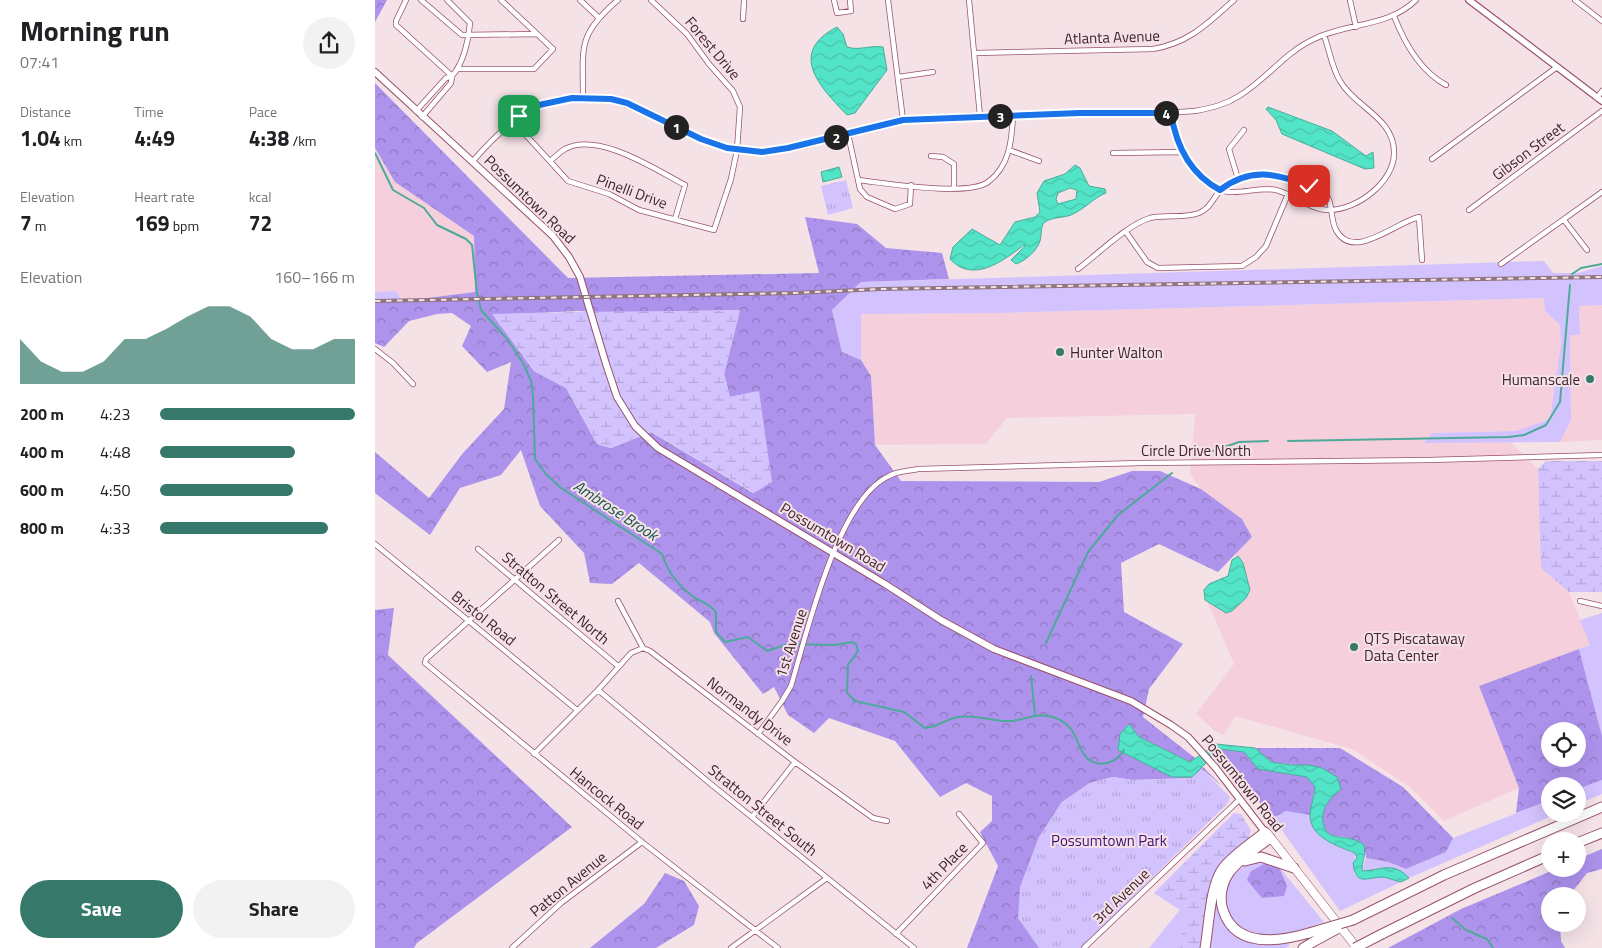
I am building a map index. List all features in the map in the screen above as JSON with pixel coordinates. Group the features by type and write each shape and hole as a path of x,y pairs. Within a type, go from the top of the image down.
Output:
{"highway":[{"path":"1303,948 1353,920 1471,863 1602,807"},
{"path":"1586,839 1602,833"},
{"path":"1268,835 1228,874 1221,896 1223,910 1230,925 1246,936 1261,941 1281,940 1353,920"},
{"path":"1205,948 1215,888 1220,873 1230,860 1268,835"},
{"name":"Possumtown Road","path":"1268,835 1356,948"},
{"path":"1240,863 1261,858 1294,868"},
{"path":"1356,948 1475,888 1541,859"}],"main road":[{"name":"Possumtown Road","path":"375,72 553,236 569,257 585,289 605,364 617,397 635,426 658,448 941,620 994,649 1131,701 1171,725 1215,767 1268,835"}],"street":[{"path":"406,0 396,25 452,76"},
{"path":"421,0 456,32 469,34 537,34"},
{"path":"416,111 446,78 452,76 459,69 469,34 470,24 465,16 447,0"},
{"path":"459,69 533,69 553,49 501,0"},
{"path":"580,0 598,17"},
{"path":"583,98 584,47 588,32 598,17 618,0"},
{"name":"Forest Drive","path":"651,0 687,34 709,64 733,91 740,106 737,150"},
{"path":"743,18 744,0"},
{"path":"834,0 837,13 851,11 850,0"},
{"path":"889,0 903,120"},
{"path":"969,0 980,116"},
{"name":"Atlanta Avenue","path":"975,53 1153,49 1172,46 1187,40 1234,0"},
{"path":"1350,0 1356,27"},
{"path":"472,162 493,138 513,121 539,105 572,98 627,103 701,139 737,150 762,152 903,120 980,116 1195,111 1225,104 1240,95 1295,49 1325,35 1371,25 1394,16 1416,0"},
{"path":"1469,0 1599,100 1602,91"},
{"path":"1575,0 1602,21"},
{"path":"1394,16 1407,47 1434,77 1446,85"},
{"path":"1171,113 1182,152 1201,178 1220,190 1230,192 1267,190 1287,194 1330,210 1357,201 1381,185 1388,177 1394,153 1389,131 1346,90 1339,80 1325,35"},
{"path":"1432,159 1557,67"},
{"path":"898,77 933,72"},
{"path":"422,116 451,83 452,76"},
{"name":"Gibson Street","path":"1469,210 1602,111"},
{"path":"858,180 954,189 978,187 989,181 1000,168 1009,150 1013,115"},
{"name":"Pinelli Drive","path":"513,121 568,181 575,185 609,194 639,210 714,230 731,180 737,150"},
{"path":"1239,179 1229,149 1244,130"},
{"path":"848,134 860,189 867,197 895,209 910,204 911,185"},
{"path":"550,161 565,149 579,145 610,147 685,185 675,219"},
{"path":"1009,150 1039,161"},
{"path":"1113,153 1182,152"},
{"path":"931,156 943,157 954,164 954,189"},
{"path":"1078,269 1126,232 1148,219 1199,213 1210,206 1220,190 1239,179 1259,174 1282,175 1325,193 1328,197 1332,221 1339,237 1349,241 1373,239 1419,217 1422,260"},
{"path":"1501,264 1602,192"},
{"path":"1126,232 1147,262 1158,268 1234,268 1256,257 1266,246 1287,194"},
{"path":"1564,220 1587,250"},
{"path":"375,349 393,363 413,384"},
{"name":"Circle Drive North","path":"833,553 859,504 873,487 889,476 918,469 1602,455"},
{"path":"469,622 559,540"},
{"name":"Bristol Road","path":"375,544 577,710"},
{"name":"Stratton Street North","path":"478,549 618,666"},
{"name":"1st Avenue","path":"758,734 791,686 833,553"},
{"path":"1580,600 1602,606"},
{"name":"Normandy Drive","path":"617,601 643,648 650,651 795,762 873,818 887,821"},
{"name":"Hancock Road","path":"469,622 425,663 642,842 778,948"},
{"path":"534,754 598,690 631,653 643,648"},
{"name":"Stratton Street South","path":"598,690 914,948"},
{"path":"752,817 795,762"},
{"name":"3rd Avenue","path":"1084,948 1240,799"},
{"name":"4th Place","path":"896,934 983,843 959,814"},
{"name":"Patton Avenue","path":"512,948 561,903 642,842"},
{"path":"731,948 827,878"}],"shaded area":[{"path":"375,148 395,182 474,236 475,292 402,301 396,291 375,292"},
{"path":"1545,298 1545,311 1560,325 1561,344 1550,419 1516,431 1432,433 1425,443 1509,441 1538,469 1541,568 1569,592 1591,645 1479,686 1519,788 1444,821 1410,787 1352,749 1235,716 1224,735 1215,731 1196,714 1234,664 1202,589 1243,570 1235,553 1252,537 1242,519 1201,489 1190,474 1195,414 1007,418 986,444 875,445 871,376 861,360 861,314 996,313"},
{"path":"1602,305 1602,440 1560,442 1571,420 1570,335 1580,334 1579,306"}],"green space":[{"path":"375,0 387,0 375,22"},
{"path":"375,83 568,278 819,273 805,217 857,224 886,248 942,253 949,279 861,282 832,310 842,352 861,360 871,376 875,445 901,481 1099,482 1132,471 1160,471 1201,489 1242,519 1252,537 1218,572 1159,544 1121,563 1124,612 1183,644 1149,689 1143,717 1195,758 1190,762 1139,737 1139,760 1152,767 1192,777 1203,767 1223,787 1202,769 1192,778 1132,780 1113,777 1090,783 1062,802 1038,839 1044,948 967,948 998,866 980,832 992,821 992,796 966,783 940,797 895,741 829,718 814,733 788,715 774,687 763,694 714,633 710,622 639,563 612,584 590,583 584,553 540,506 521,450 501,475 460,488 430,535 375,493 375,452 429,498 463,453 504,409 511,362 487,372 462,346 471,326 452,313 437,314 409,321 384,347 375,343 375,301 403,301 475,292 474,236 395,182 375,148","holes":["740,310 724,374 730,397 759,391 753,493 651,432 611,448 597,444 566,388 534,371 493,315 579,311 606,313"]},
{"path":"846,180 853,208 828,215 821,186"},
{"path":"1544,261 1553,273 1578,273 1602,266 1602,305 1579,306 1580,335 1570,335 1571,420 1560,442 1424,443 1432,433 1516,431 1550,419 1561,344 1560,325 1545,311 1544,298 996,313 861,314 861,360 842,352 832,310 861,282"},
{"path":"396,291 402,301 375,301 375,292"},
{"path":"740,310 724,374 730,397 759,391 772,482 754,493 652,432 611,448 597,444 566,388 534,371 492,314 554,312"},
{"path":"1546,461 1602,461 1602,592 1569,592 1541,568 1538,469"},
{"path":"394,608 388,655 572,827 417,943 414,948 375,948 375,610"},
{"path":"1602,613 1602,736 1579,649 1590,645 1580,620"},
{"path":"1579,649 1602,736 1602,780 1586,786 1586,777 1541,777 1541,803 1516,813 1519,788 1479,686"},
{"path":"1255,748 1340,748 1403,787 1453,838 1446,852 1406,869 1388,862 1366,858 1364,845 1345,837 1332,836 1325,830 1322,819 1324,808 1329,799 1340,789 1322,768 1271,762"},
{"path":"1220,749 1244,752 1258,769 1307,777 1315,787 1310,815 1286,811 1273,818 1216,753"},
{"name":"Possumtown Park","path":"1202,769 1230,797 1228,803 1081,948 1039,948 1018,918 1020,887 1038,839 1062,802 1090,783 1113,777 1132,780 1191,778"},
{"path":"1602,780 1602,794 1586,801 1586,786"},
{"path":"1541,804 1541,821 1409,878 1392,868 1362,871 1366,858 1388,862 1406,869 1446,852 1453,838"},
{"path":"1286,811 1310,815 1317,831 1322,836 1333,844 1355,853 1354,874 1358,877 1365,879 1385,877 1401,882 1340,911 1273,818"},
{"path":"1234,813 1241,814 1251,831 1248,840 1221,865 1201,948 1175,948 1189,916 1154,893"},
{"path":"1602,849 1602,869 1586,874 1586,856"},
{"path":"1252,862 1266,863 1251,871 1287,886 1279,867 1324,922 1275,938 1252,934 1239,927 1231,918 1226,906 1225,894 1229,882 1238,871"},
{"path":"1266,863 1279,867 1287,886 1284,896 1262,898 1247,880 1251,871"},
{"path":"665,873 684,881 699,906 694,925 656,948 590,948 644,904"},
{"path":"1541,875 1541,877 1584,877 1576,887 1541,887 1541,932 1560,932 1561,941 1565,948 1388,948 1461,909"},
{"path":"1216,903 1218,903 1222,917 1262,944 1289,943 1289,946 1286,948 1207,948"},
{"path":"1180,910 1189,916 1175,948 1149,948"}],"water":[{"path":"837,27 843,34 847,47 883,47 887,70 855,113 847,115 819,82 813,70 811,59 814,48 822,37"},
{"path":"1268,107 1332,131 1366,156 1373,152 1374,168 1365,169 1282,134 1276,120 1266,109"},
{"path":"1075,165 1080,168 1089,186 1105,189 1106,193 1071,215 1045,222 1042,226 1040,241 1036,248 1027,258 1019,263 1016,264 1011,260 1024,245 997,263 978,270 968,270 950,259 953,247 972,229 1000,245 1015,222 1035,217 1040,212 1037,193 1044,181 1065,174","holes":["1070,188 1077,190 1076,199 1058,204 1056,199 1058,193"]},
{"path":"839,167 842,177 823,182 821,172"},
{"path":"1238,556 1243,563 1250,590 1246,598 1232,611 1226,613 1205,600 1204,590 1209,584 1228,576 1232,560"},
{"path":"1129,724 1139,737 1190,762 1216,744 1255,748 1271,762 1322,768 1337,777 1341,789 1329,801 1324,810 1323,820 1326,831 1332,835 1353,839 1364,845 1365,852 1362,871 1392,868 1409,878 1401,882 1384,877 1359,878 1354,870 1353,863 1357,858 1355,853 1326,840 1315,830 1311,823 1310,815 1315,787 1307,777 1258,769 1244,752 1220,749 1192,777 1172,777 1118,750 1120,734"}],"waterway":[{"name":"Ambrose Brook","path":"375,153 393,190 424,208 437,225 466,239 472,245 477,293 481,310 508,340 523,363 531,381 535,459 546,474 561,488 662,554 671,574 680,585 716,612 716,632 725,642 748,637 767,651 788,644 835,645 852,642 856,644 858,651 848,665 847,693 855,701 904,712 925,728 965,716 1011,721 1048,716 1062,721 1073,731 1084,754 1093,762 1098,764 1108,763 1117,758 1124,750"},
{"path":"1572,274 1581,268 1602,264"},
{"path":"1288,441 1509,437 1524,435 1546,425 1560,402 1570,285"},
{"path":"1204,454 1239,442 1268,441"},
{"path":"1046,643 1088,552 1118,515 1172,473"},
{"path":"1031,676 1035,715"},
{"name":"Ambrose Brook","path":"1452,918 1466,930 1487,939 1493,948"}],"railway":[{"path":"375,301 795,293 880,289 1602,277"}],"place":[{"name":"Hunter Walton","path":"1060,352"},
{"name":"Humanscale","path":"1590,379"},
{"name":"QTS Piscataway Data Center","path":"1354,647"}],"route":[{"path":"519,116 539,105 555,101 572,98 611,99 627,103 701,139 727,148 762,152 788,148 903,120 1080,113 1171,113 1182,152 1201,178 1220,190 1234,180 1259,174 1282,175 1309,186"}]}
